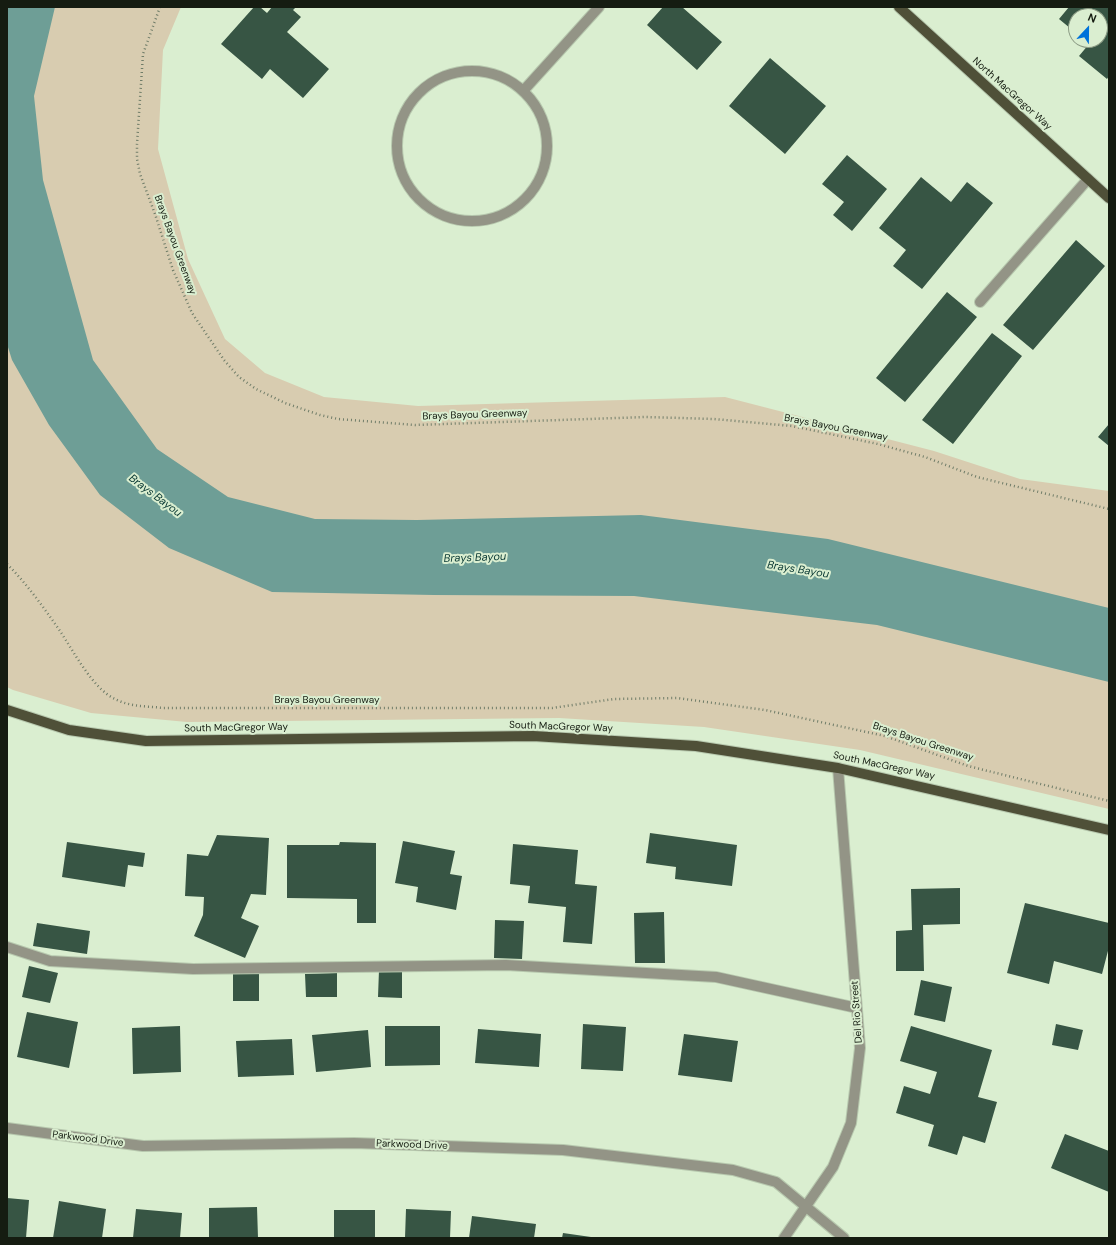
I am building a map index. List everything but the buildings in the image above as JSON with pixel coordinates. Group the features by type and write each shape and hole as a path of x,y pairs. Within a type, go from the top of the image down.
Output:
{"main road":[{"name":"North MacGregor Way","path":"898,7 1109,198"},
{"name":"South MacGregor Way","path":"7,710 70,730 146,741 533,736 696,746 838,768 1109,830"}],"street":[{"path":"524,90 599,7"},
{"path":"481,70 504,77 524,90 538,109 547,131 548,155 542,178 528,198 510,212 487,220 472,221 464,221 441,215 421,202 406,183 403,176 398,161 396,137 403,114 416,94 435,80 457,71 481,70"},
{"path":"980,302 1088,179"},
{"name":"Del Rio Street","path":"784,1238 833,1167 851,1123 860,1048 838,768"},
{"path":"7,947 50,961 193,969 506,965 716,977 857,1008"},
{"name":"Parkwood Drive","path":"7,1128 143,1146 354,1143 564,1150 733,1170 776,1182 844,1238"}],"path":[{"name":"Brays Bayou Greenway","path":"160,7 143,54 137,159 140,174 173,270 192,313 224,360 239,377 256,389 320,415 338,419 415,425 646,417 714,419 792,426 878,444 925,457 977,477 1109,509"},
{"name":"Brays Bayou Greenway","path":"7,564 22,579 98,687 114,699 130,705 163,708 544,708 614,699 677,698 765,710 885,736 968,766 1109,801"}],"shaded area":[{"path":"7,7 181,7 163,50 158,149 188,259 225,339 265,373 324,397 418,406 725,397 934,451 1020,479 1109,491 1109,809 860,750 704,727 559,718 187,722 91,713 7,687"}],"water":[{"name":"Brays Bayou","path":"7,7 55,7 34,96 43,180 93,360 157,449 228,497 315,519 417,520 641,515 828,539 1109,608 1109,682 877,625 634,596 434,595 272,592 169,548 100,495 49,425 12,360 7,344"}]}
